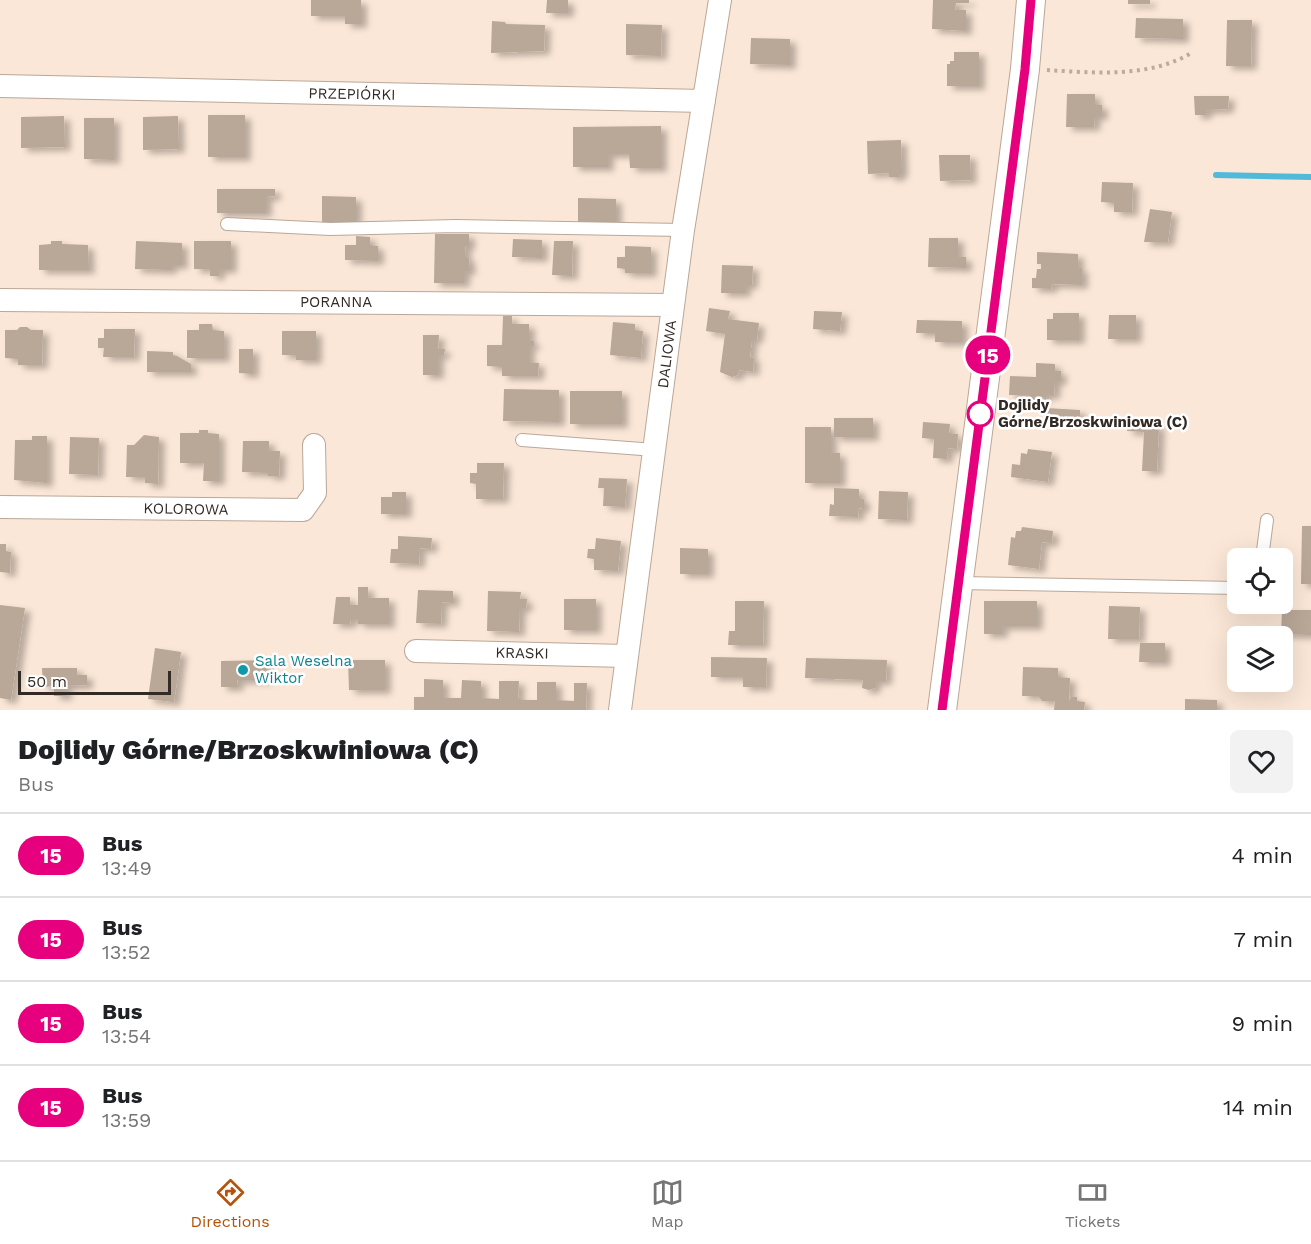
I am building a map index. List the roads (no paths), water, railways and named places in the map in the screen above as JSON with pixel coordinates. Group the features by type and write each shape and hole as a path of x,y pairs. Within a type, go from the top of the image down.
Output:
{"street":[{"name":"DALIOWA","path":"620,710 683,230 720,0"},
{"path":"942,710 1025,69 1031,0"},
{"name":"PRZEPIÓRKI","path":"0,86 704,101"},
{"name":"PORANNA","path":"0,300 673,305"},
{"name":"KOLOROWA","path":"0,507 303,510 315,493 314,445"},
{"name":"KRASKI","path":"416,651 627,656"}],"lane":[{"path":"226,224 330,229 456,226 683,230"},
{"path":"522,440 655,450"},
{"path":"1264,548 1267,520"},
{"path":"958,583 1227,588"}],"waterway":[{"path":"1216,175 1311,177"}],"place":[{"name":"Dojlidy Górne/Brzoskwiniowa (C)","path":"980,414"},
{"name":"Sala Weselna Wiktor","path":"243,670"}]}
